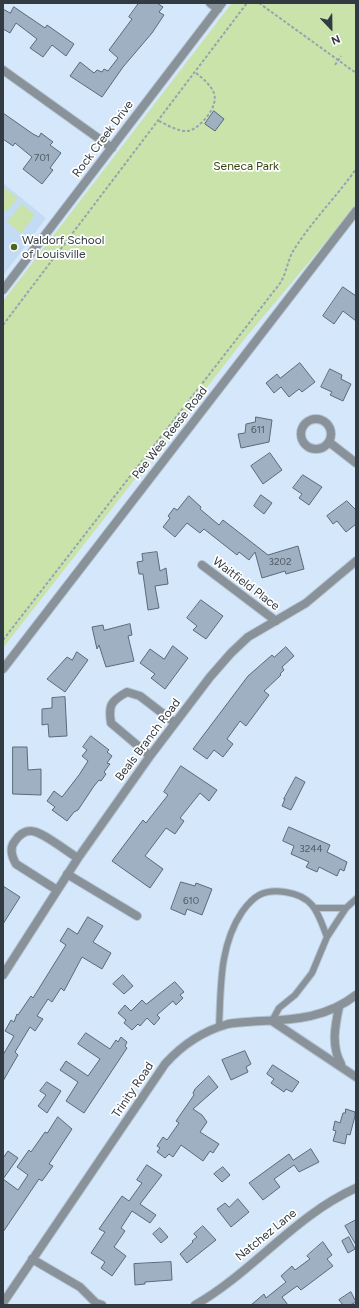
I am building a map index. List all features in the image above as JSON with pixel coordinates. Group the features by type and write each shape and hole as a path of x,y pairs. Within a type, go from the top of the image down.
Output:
{"street":[{"path":"210,3 220,6"},
{"name":"Rock Creek Drive","path":"3,290 220,6"},
{"path":"3,70 112,148"},
{"name":"Pee Wee Reese Road","path":"3,669 356,211"},
{"path":"329,442 356,463"},
{"name":"Beals Branch Road","path":"3,975 67,874 150,756 174,723 231,653 248,637 306,603 356,561"},
{"name":"Waitfield Place","path":"202,565 276,621"},
{"path":"150,756 111,723 109,710 115,698 127,692 140,696 174,723"},
{"path":"57,890 16,864 12,857 12,844 25,832 35,832 78,858"},
{"path":"67,874 137,916"},
{"name":"Trinity Road","path":"3,1303 165,1064 191,1040 219,1027 239,1022 304,1018 322,1014 339,1007 356,995"},
{"path":"339,1007 334,1030 335,1048 337,1056 343,1067"},
{"path":"272,1021 356,1077"},
{"name":"Natchez Lane","path":"195,1305 223,1286 284,1234 322,1206 356,1188"},
{"path":"32,1260 80,1288 96,1303 102,1305"}],"lane":[{"path":"219,1027 223,963 227,943 234,924 252,899 271,890 295,894 316,908 346,908"},
{"path":"272,1021 279,1008 295,994 312,973 327,938 346,908 356,899"},
{"path":"316,908 327,938"}],"path":[{"path":"3,325 247,3"},
{"path":"259,3 356,74"},
{"path":"335,65 341,56"},
{"path":"159,121 183,131 189,131 195,129 212,110 215,98 212,87 195,72"},
{"path":"3,640 281,282 296,247 341,191 356,169"}],"shaded area":[{"name":"Waldorf School of Louisville","path":"3,183 46,218 3,276"}],"green space":[{"name":"Seneca Park","path":"232,3 356,3 356,206 247,336 3,648 3,301"},
{"path":"3,187 18,198 8,210 3,211"},
{"path":"22,204 35,215 21,233 7,222"}],"building":[{"path":"139,3 157,3 163,7 159,12 164,15 152,33 123,67 102,97 70,76 80,62 94,73 97,70 102,72 104,69 108,71 118,58 109,50 132,19 129,17"},
{"path":"14,7 45,28 47,25 74,44 66,56 52,45 43,57 30,48 37,39 16,23 10,33 3,29 3,9 10,13"},
{"path":"214,111 224,119 215,131 205,124"},
{"path":"3,113 33,134 39,137 41,133 53,142 50,145 61,153 50,168 53,170 42,184 23,169 32,157 15,143 13,146 3,139"},
{"path":"343,287 356,296 356,321 343,311 334,324 323,316"},
{"path":"300,363 315,382 302,392 299,389 289,397 281,387 274,393 266,383 277,374 280,378"},
{"path":"330,369 342,375 341,379 351,384 343,401 330,395 332,392 321,387"},
{"path":"256,417 272,420 269,442 241,448 238,434 245,433 246,424 255,422"},
{"path":"270,453 282,470 263,484 251,466"},
{"path":"303,475 322,487 309,505 299,498 302,494 293,488"},
{"path":"261,495 272,503 264,514 254,506"},
{"path":"189,496 201,507 200,509 219,525 223,520 268,555 298,546 304,569 286,574 285,571 262,578 255,552 249,560 239,552 237,555 204,529 200,533 187,523 175,537 163,527 170,518 168,516 174,508 177,510"},
{"path":"347,501 356,510 356,524 346,532 337,521 333,524 327,516"},
{"path":"157,552 160,571 166,568 168,584 155,586 159,608 148,610 143,574 139,574 137,562 143,561 142,554"},
{"path":"201,600 223,616 206,639 193,630 197,626 187,618"},
{"path":"130,624 132,635 128,636 134,661 106,667 99,645 97,649 92,627 103,625 104,630"},
{"path":"173,646 188,658 165,689 151,678 155,674 140,663 150,649 164,659"},
{"path":"286,647 294,656 282,667 284,670 280,674 281,675 264,691 269,695 246,726 240,721 227,739 233,744 223,757 214,750 207,759 193,749 248,676 272,655 274,657"},
{"path":"77,652 88,660 65,692 47,679 67,657 72,660"},
{"path":"65,697 67,736 49,737 48,724 42,725 42,709 52,708 52,698"},
{"path":"91,736 109,750 107,752 112,756 107,763 110,764 104,772 106,774 101,781 99,780 78,810 74,812 67,821 52,810 55,807 47,801 54,791 62,797 79,775 88,761 82,756 87,750 83,747"},
{"path":"13,747 27,747 28,770 41,769 41,795 13,794"},
{"path":"181,766 217,790 209,801 200,793 180,818 184,821 175,834 166,828 145,856 163,869 150,888 112,861 143,820 146,823 168,795 164,792"},
{"path":"296,777 305,782 291,810 282,806 284,799"},
{"path":"289,827 330,845 327,852 347,862 344,871 340,869 337,876 319,867 317,872 306,867 309,862 291,854 294,846 283,841"},
{"path":"181,882 195,886 196,883 212,889 202,915 187,909 185,915 171,909"},
{"path":"3,886 20,897 3,924"},
{"path":"88,917 103,926 93,942 111,953 102,969 82,957 64,991 61,988 52,1002 48,999 37,1016 43,1019 35,1031 30,1027 15,1052 18,1055 3,1081 3,1055 14,1036 5,1031 11,1020 14,1022 17,1014 18,1015 31,996 33,998 66,945 60,941 68,928 77,934"},
{"path":"123,975 133,986 124,994 113,984"},
{"path":"175,982 184,992 180,995 183,998 176,1005 173,1001 157,1015 160,1018 154,1025 147,1018 140,1026 138,1024 132,1030 124,1023 126,1020 118,1013 125,1005 131,1011 142,1000 146,1004"},
{"path":"86,1033 110,1049 116,1040 118,1042 121,1037 127,1042 125,1046 127,1048 84,1113 66,1101 78,1082 60,1070 66,1061 88,1076 100,1059 78,1044"},
{"path":"245,1051 251,1064 246,1067 248,1072 231,1080 222,1060"},
{"path":"273,1065 299,1082 292,1092 286,1089 284,1092 271,1083 274,1079 267,1074"},
{"path":"209,1076 218,1087 193,1109 202,1115 207,1122 200,1132 219,1144 213,1153 210,1151 203,1161 181,1145 173,1157 169,1154 165,1158 157,1152 160,1148 157,1146 163,1137 167,1140 179,1123 176,1121 194,1095 193,1093 195,1089"},
{"path":"47,1082 61,1091 47,1113 38,1106 46,1095 40,1091"},
{"path":"346,1109 355,1112 355,1116 350,1135 347,1134 345,1144 333,1141 336,1131 333,1130 335,1121 340,1123"},
{"path":"58,1117 72,1129 49,1164 53,1166 42,1181 39,1179 3,1232 3,1179 18,1190 28,1175 17,1167 29,1150 31,1152 45,1132 47,1133"},
{"path":"311,1149 319,1162 299,1172 294,1165 274,1179 280,1187 263,1200 249,1183 289,1154 293,1160"},
{"path":"8,1151 18,1158 3,1179 3,1158"},
{"path":"147,1165 162,1175 140,1204 156,1215 150,1223 132,1211 121,1228 125,1231 114,1247 126,1256 112,1276 101,1268 105,1262 91,1253 105,1232 99,1229 122,1196 129,1201 142,1183 137,1180"},
{"path":"223,1167 230,1175 222,1182 214,1174"},
{"path":"238,1199 249,1212 231,1227 217,1209 225,1203 229,1207"},
{"path":"356,1220 356,1245 345,1226"},
{"path":"203,1226 216,1240 187,1263 180,1254 193,1242 192,1241 197,1237 194,1234"},
{"path":"160,1228 168,1237 161,1243 153,1234"},
{"path":"349,1237 355,1249 348,1253 342,1241"},
{"path":"323,1242 332,1255 327,1259 333,1266 301,1290 297,1286 282,1297 288,1305 251,1305 264,1294 266,1298 286,1282 281,1276 292,1266 295,1270 310,1259 307,1256"},
{"path":"171,1262 172,1280 145,1282 145,1284 135,1285 134,1264"},
{"path":"351,1292 356,1302 350,1305 343,1305 339,1300"}],"place":[{"name":"Waldorf School of Louisville","path":"14,247"}]}
